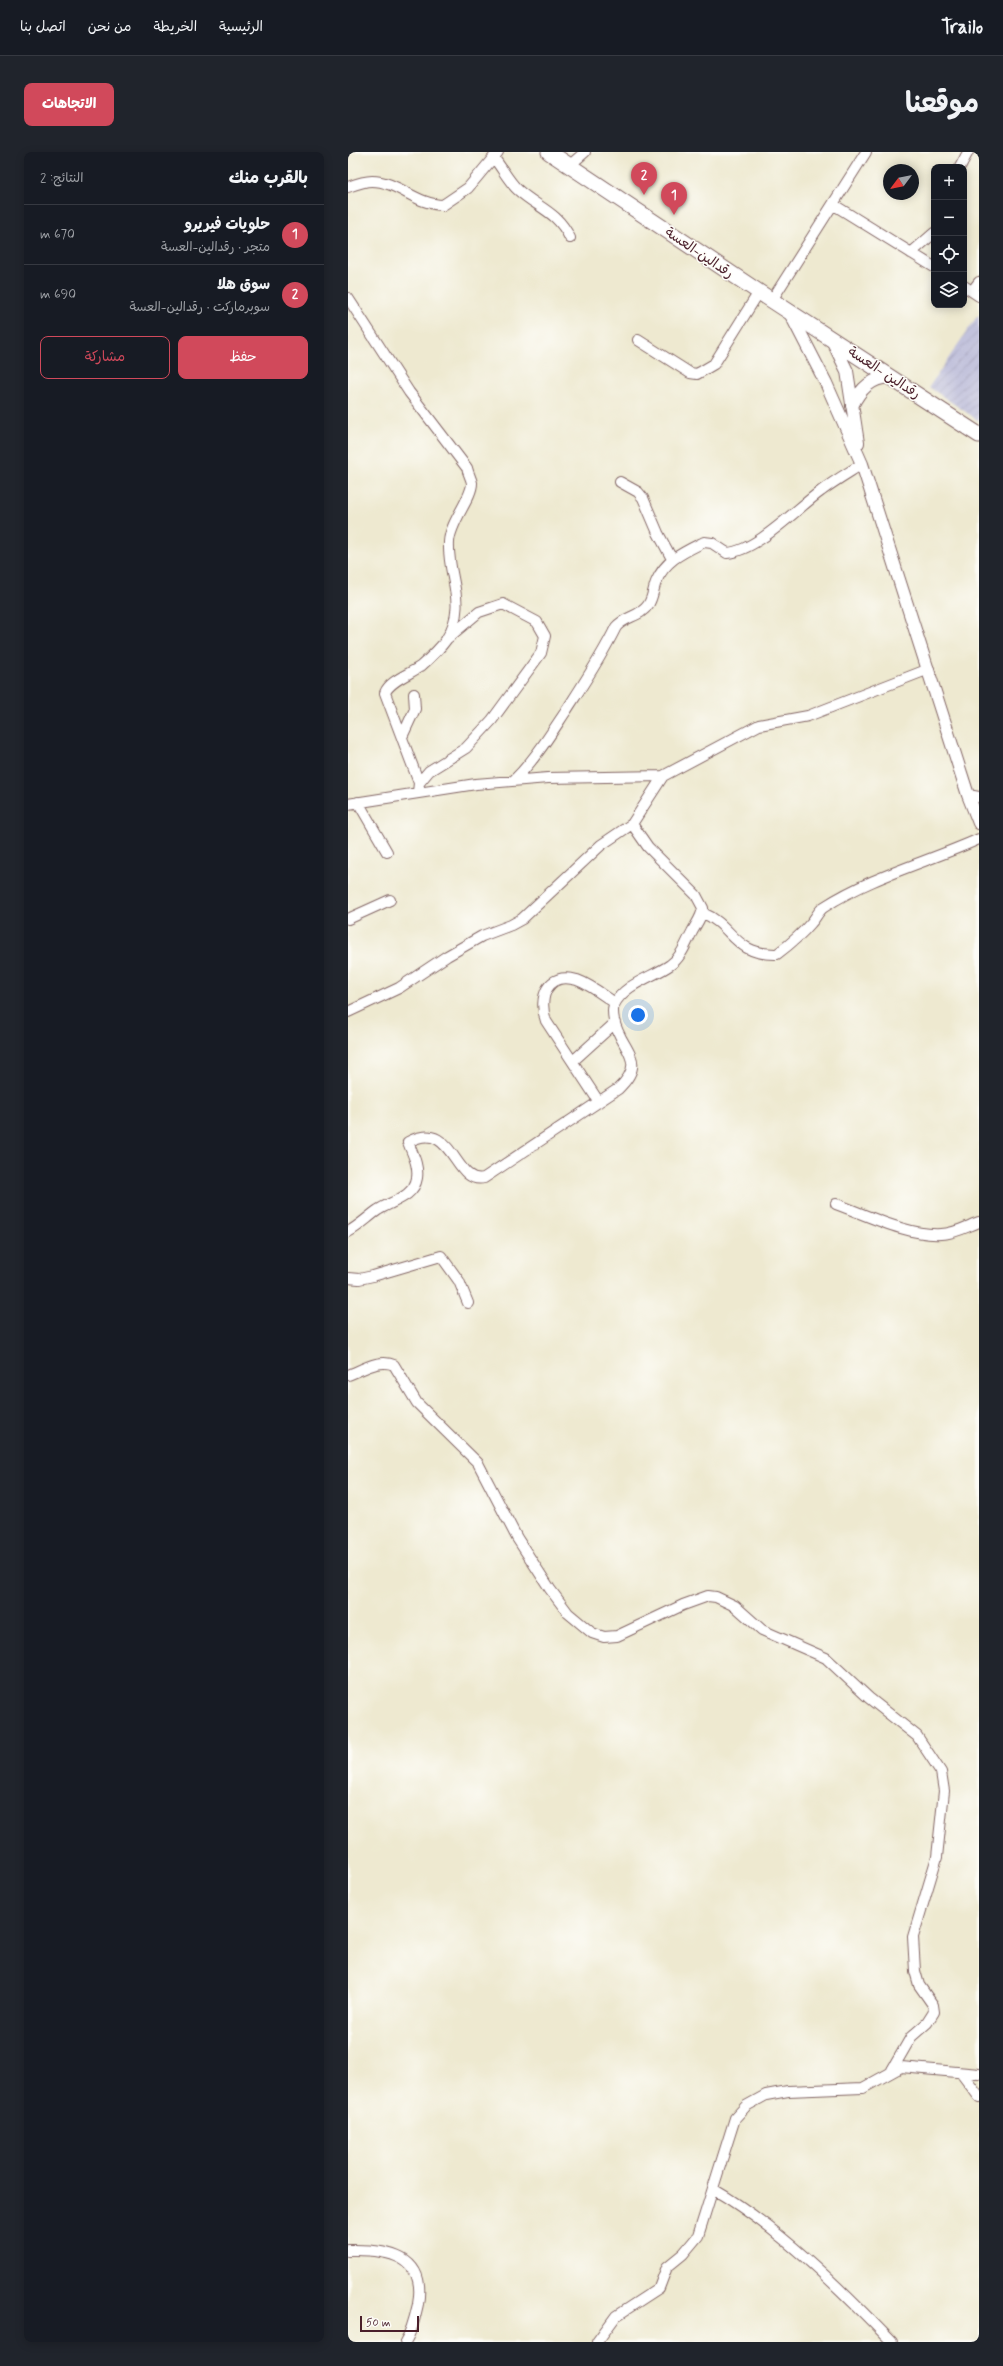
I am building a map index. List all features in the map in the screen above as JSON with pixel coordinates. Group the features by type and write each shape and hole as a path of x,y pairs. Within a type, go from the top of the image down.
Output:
{"main road":[{"name":"رقدالين-العسة","path":"549,152 790,312"},
{"name":"رقدالين -العسة","path":"790,312 979,435"}],"street":[{"path":"569,166 584,152"},
{"path":"772,300 834,205 866,152"},
{"path":"962,164 968,152"},
{"path":"348,187 363,182 380,182 425,201 442,205 464,192 496,155 518,190 558,219 564,225 570,238"},
{"path":"834,205 931,265"},
{"path":"911,253 931,236"},
{"path":"972,291 979,282"},
{"path":"638,340 690,373 697,374 714,364 759,292"},
{"path":"348,298 409,392 467,468 472,481 471,487 457,516 449,542 457,600 456,615 446,639 437,652 421,666 387,688 385,693 419,788"},
{"path":"790,312 826,383 862,464 929,669 973,796 979,823"},
{"path":"831,338 845,363 862,464"},
{"path":"852,406 857,396 866,386 882,377 890,377"},
{"path":"513,781 526,769 539,751 585,681 616,627 620,623 640,614 649,604 660,573 672,559 704,542 712,543 728,553 743,549 792,516 820,491 862,464"},
{"path":"620,482 638,492 643,498 658,534 672,559"},
{"path":"419,788 429,771 466,748 492,720 541,653 546,636 537,622 521,612 503,604 479,612 446,639"},
{"path":"387,852 353,803 419,788 513,781 663,776 759,725 808,716 929,669"},
{"path":"402,738 415,709 414,694"},
{"path":"348,1012 399,988 447,956 482,936 522,919 601,845 632,824 663,776"},
{"path":"348,1232 379,1209 405,1196 412,1188 417,1177 417,1165 408,1142 414,1139 429,1137 444,1143 452,1150 463,1171 476,1180 493,1173 599,1102 618,1089 632,1074 633,1065 631,1056 615,1023 612,1008 631,987 671,965 678,957 703,913 702,902 648,847 632,824"},
{"path":"703,913 714,917 733,938 744,947 756,952 777,954 812,923 823,908 894,872 950,852 979,839"},
{"path":"348,919 390,900"},
{"path":"599,1102 546,1022 542,1001 548,987 559,980 576,980 615,1003"},
{"path":"573,1061 615,1023"},
{"path":"836,1204 912,1231 942,1235 979,1222"},
{"path":"348,1278 365,1278 416,1265 441,1256 459,1281 468,1303"},
{"path":"348,1375 384,1362 394,1365 417,1403 478,1463 517,1538 550,1590 568,1612 592,1633 604,1637 617,1636 689,1603 708,1596 716,1597 735,1606 762,1630 826,1658 869,1698 917,1736 941,1772 944,1792 937,1857 913,1937 915,1971 919,1985 933,2005 934,2012 927,2023 911,2037 892,2070"},
{"path":"597,2342 616,2316 639,2299 659,2288 667,2267 683,2254 700,2232 735,2118 746,2106 766,2095 788,2091 862,2088 892,2070 909,2066 979,2074"},
{"path":"961,2073 979,2097"},
{"path":"713,2189 763,2223 850,2299 892,2342"},
{"path":"348,2250 368,2249 388,2252 408,2262 417,2274 421,2289 412,2328 405,2342"}],"shaded area":[{"path":"978,315 979,316 979,421 929,387"}],"place":[{"name":"سوق هلا","path":"644,195"},
{"name":"حلويات فيريرو","path":"674,215"}]}
